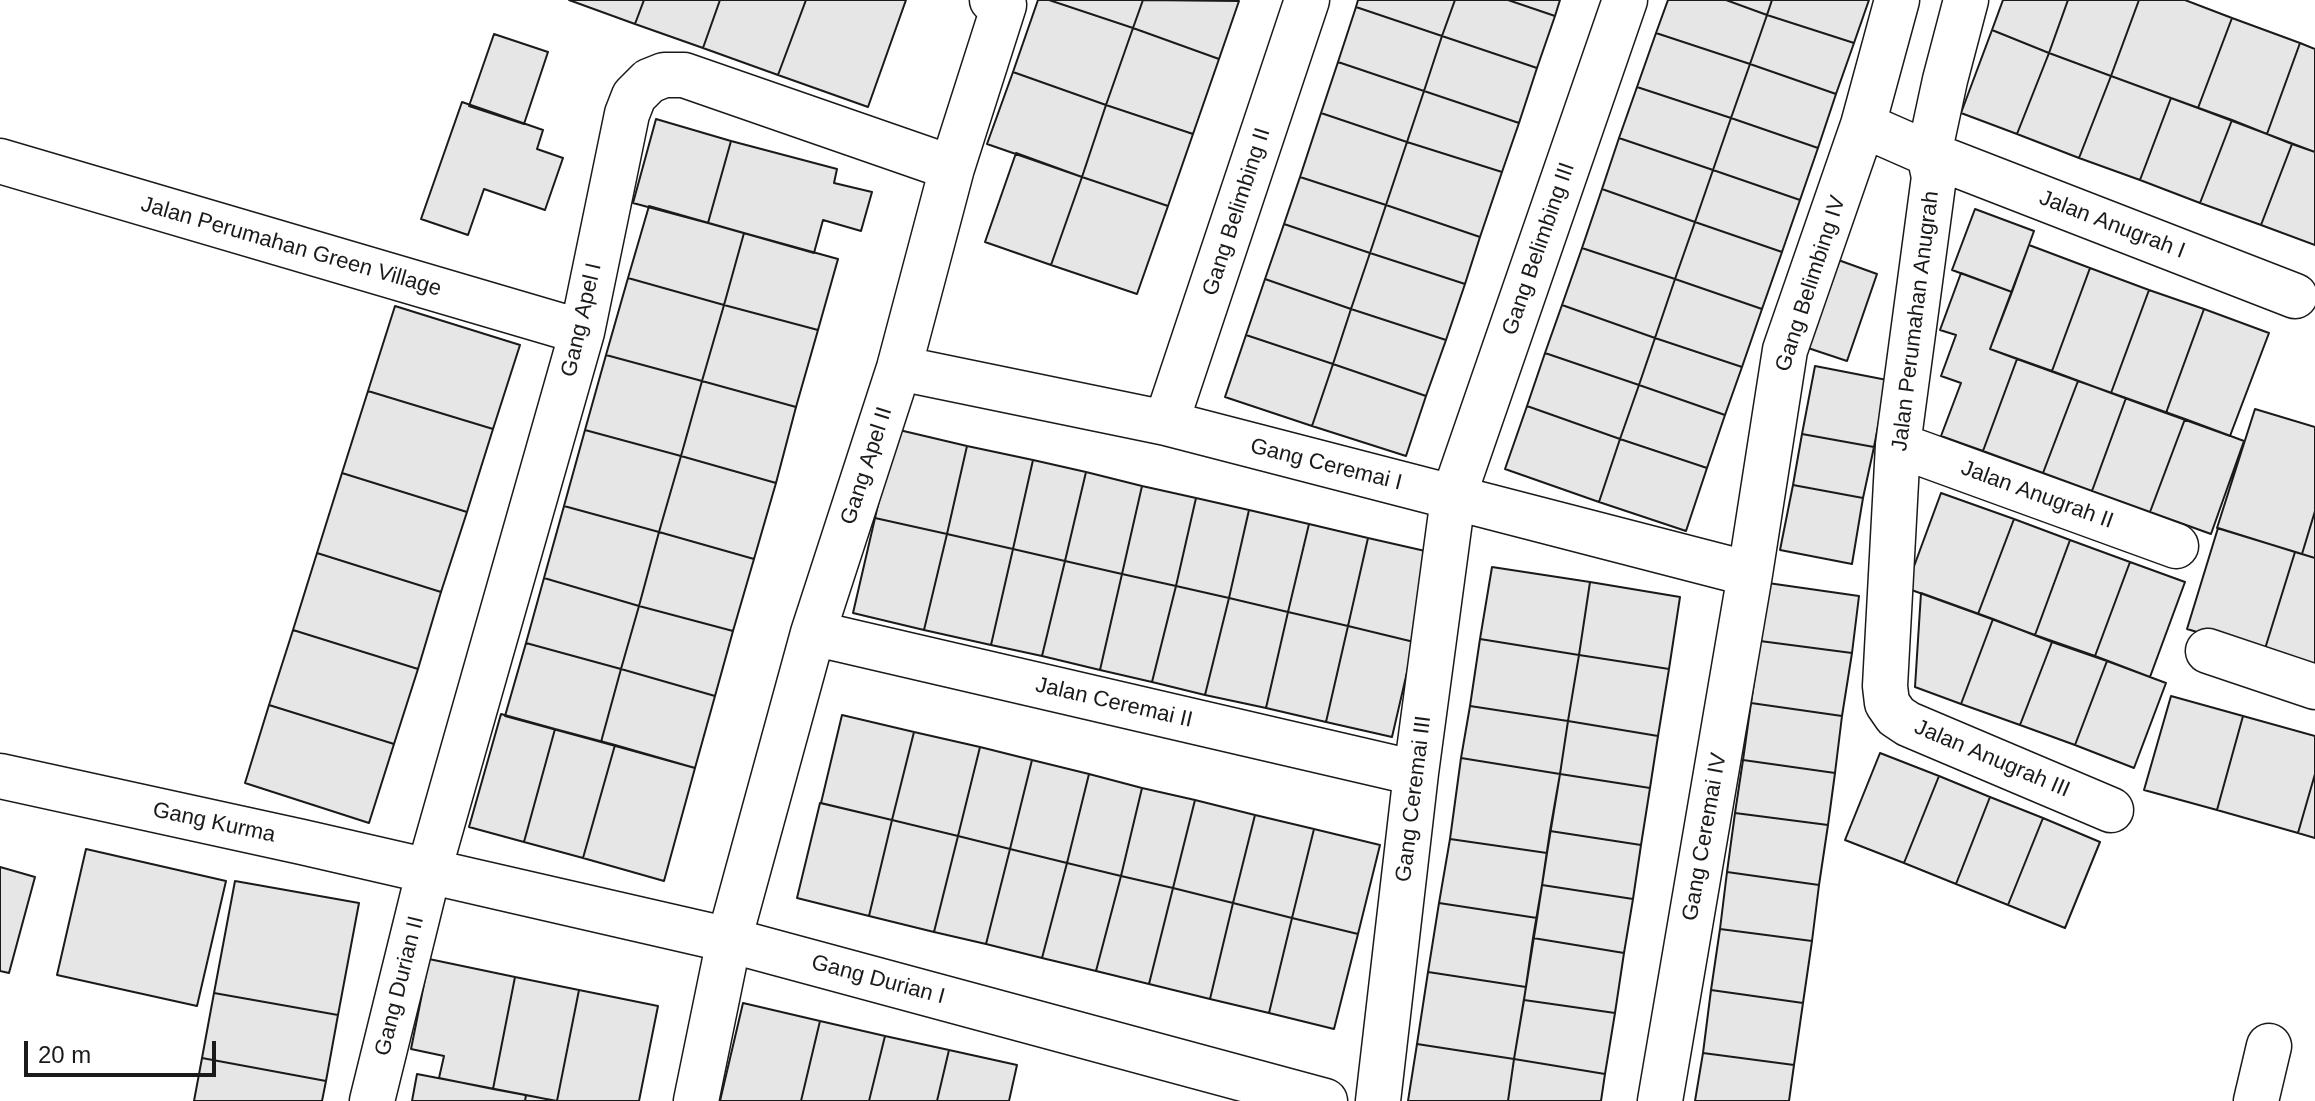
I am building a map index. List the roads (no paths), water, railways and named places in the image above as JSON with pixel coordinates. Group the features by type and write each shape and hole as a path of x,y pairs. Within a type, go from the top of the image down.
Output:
{"street":[{"name":"Gang Belimbing II","path":"1166,423 1307,0"},
{"name":"Gang Belimbing III","path":"1453,498 1625,0"},
{"name":"Gang Belimbing IV","path":"1750,574 1785,350 1863,125 1897,0"},
{"name":"Jalan Perumahan Anugrah","path":"1887,647 1898,445 1934,177 1929,154 1966,0"},
{"name":"Gang Apel II","path":"696,1101 729,940 813,633 899,368 952,168 1001,2"},
{"name":"Gang Apel I","path":"429,870 582,332 627,114 634,96 649,81 664,75 684,75 952,168"},
{"name":"Jalan Anugrah I","path":"1863,125 1929,154 2295,296"},
{"name":"Jalan Perumahan Green Village","path":"0,161 582,332"},
{"name":"Gang Ceremai I","path":"899,368 1166,423 1750,574"},
{"name":"Jalan Anugrah II","path":"1898,445 2176,546"},
{"name":"Gang Ceremai III","path":"1378,1101 1416,773 1453,498"},
{"name":"Gang Ceremai IV","path":"1660,1101 1750,574"},
{"name":"Jalan Ceremai II","path":"813,633 1416,773"},
{"name":"Jalan Anugrah III","path":"1887,647 1887,703 1896,716 1908,724 2111,810"},
{"path":"2208,651 2315,687"},
{"name":"Gang Kurma","path":"0,776 429,870"},
{"name":"Gang Durian I","path":"429,870 729,940 1325,1101"},
{"name":"Gang Durian II","path":"372,1101 429,870"},
{"path":"2256,1101 2269,1046"}]}
